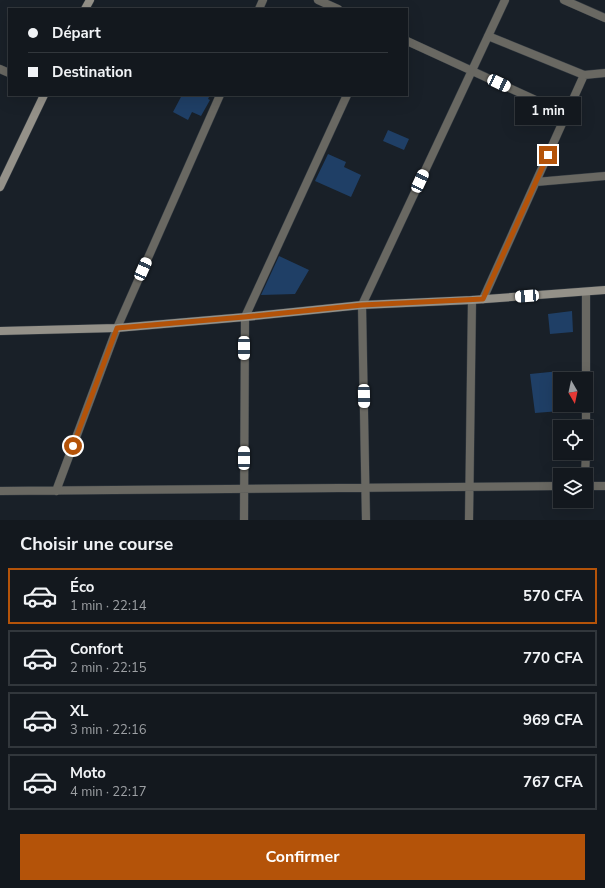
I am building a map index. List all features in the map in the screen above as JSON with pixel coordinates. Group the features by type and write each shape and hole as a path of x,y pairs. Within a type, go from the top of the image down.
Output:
{"street":[{"path":"318,0 336,8"},
{"path":"366,520 362,305 505,0"},
{"path":"564,0 605,18"},
{"path":"488,36 584,75 605,73"},
{"path":"408,41 566,114"},
{"path":"483,299 584,75"},
{"path":"0,187 44,96"},
{"path":"56,491 117,328 220,96"},
{"path":"244,520 244,317 347,96"},
{"path":"536,182 605,176"},
{"path":"0,331 117,328 362,305 472,300 605,290"},
{"path":"586,292 586,372"},
{"path":"470,520 472,300"},
{"path":"0,491 553,486"},
{"path":"593,486 605,486"}],"building":[{"path":"181,96 210,96 208,99 210,100 201,116 192,112 188,120 173,112"},
{"path":"388,130 409,139 404,150 383,141"},
{"path":"328,154 346,162 344,167 361,175 351,197 315,181"},
{"path":"279,256 309,270 295,294 261,295"},
{"path":"572,311 573,332 550,334 548,314"},
{"path":"560,371 553,372 553,412 535,413 530,374"}],"route":[{"path":"73,446 117,328 362,305 483,299 548,155"}]}
